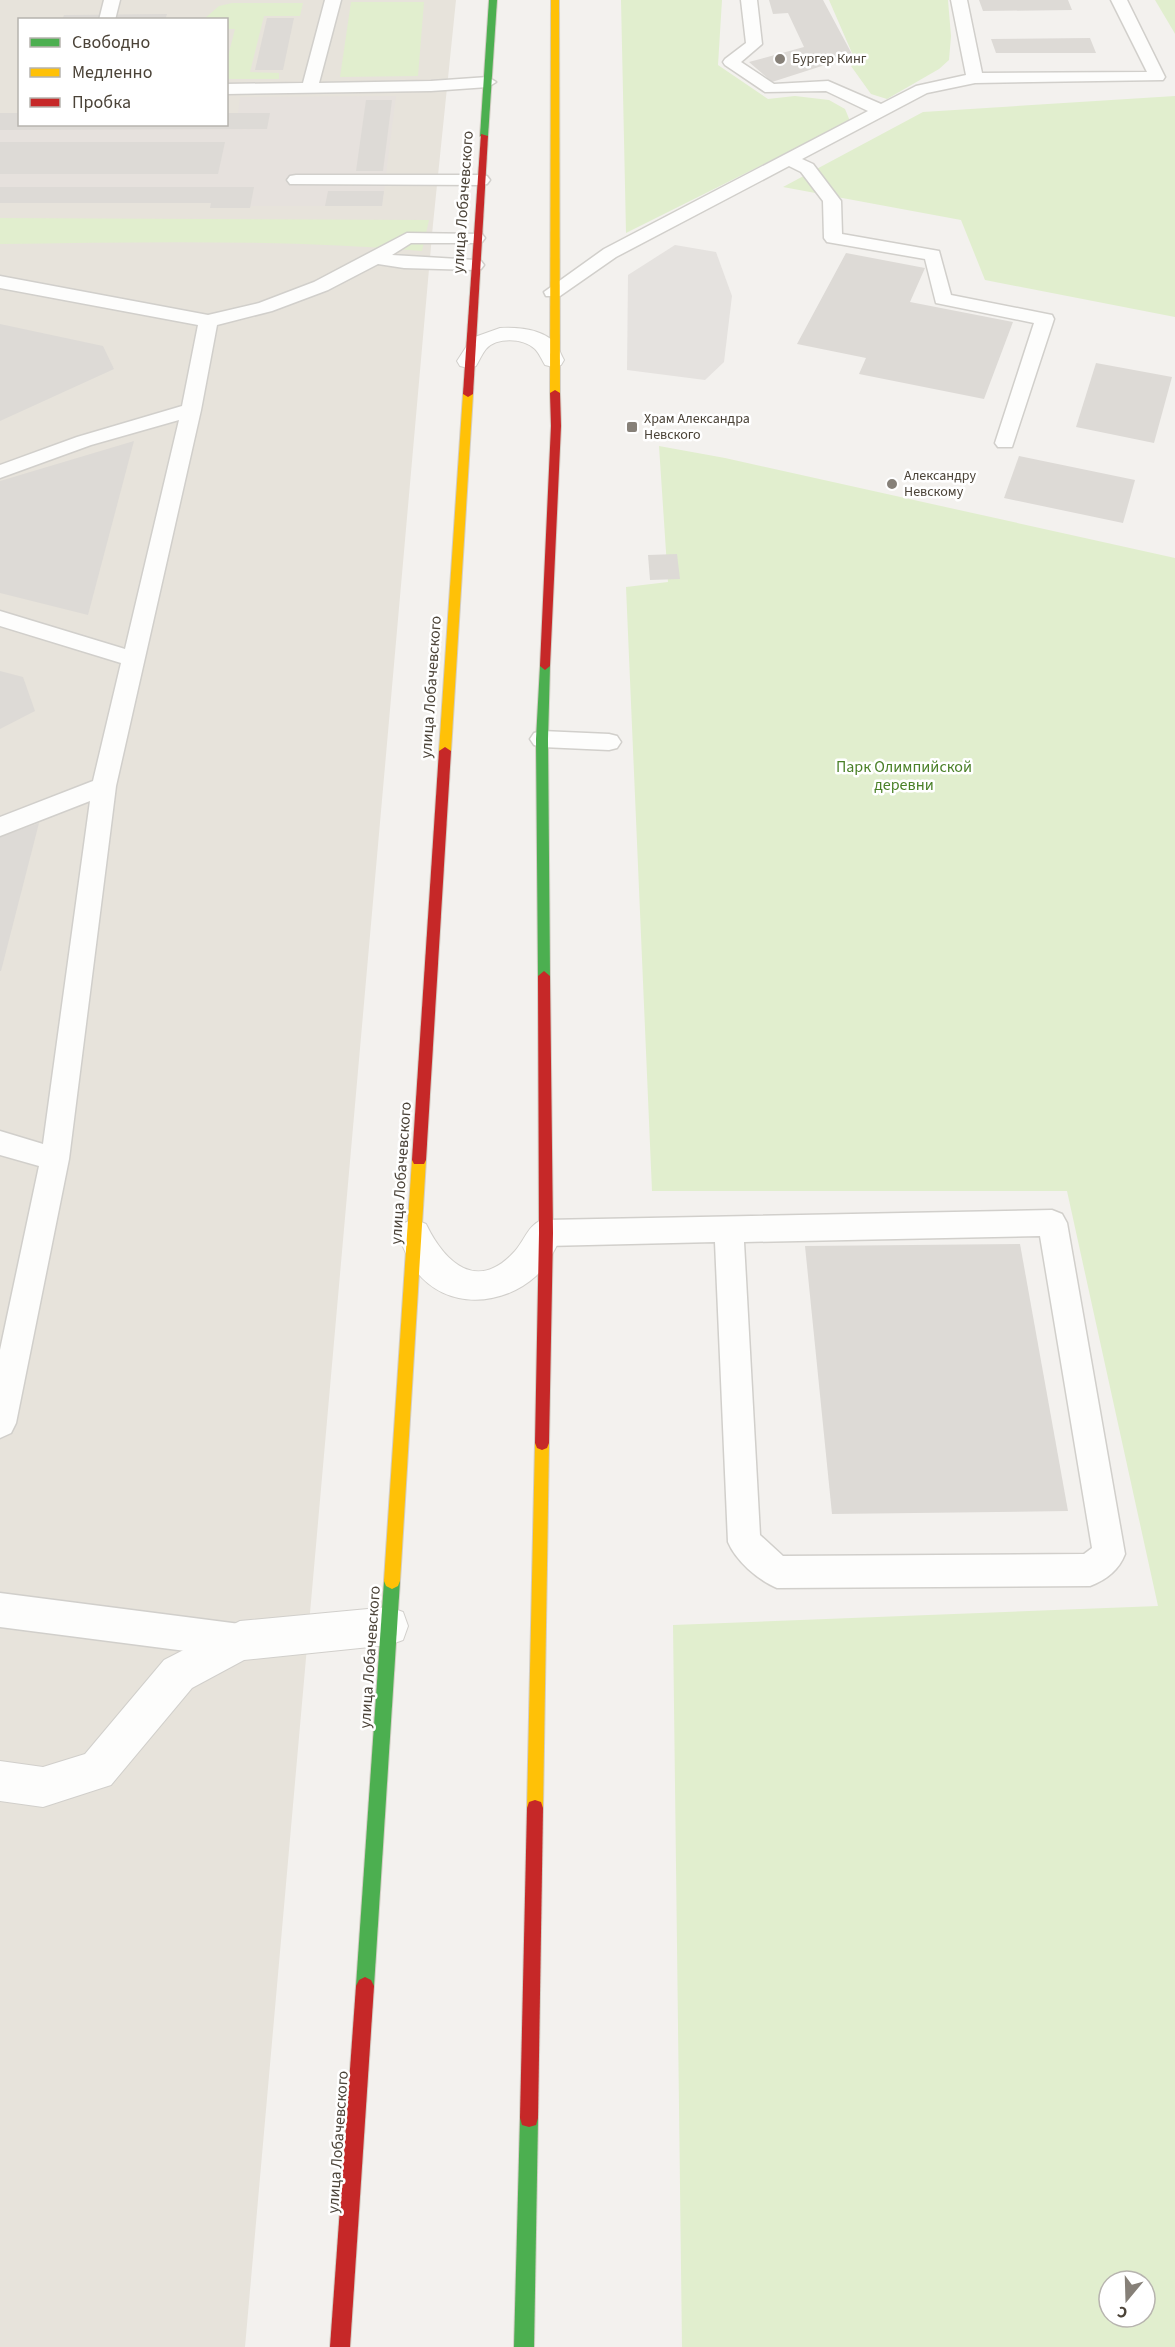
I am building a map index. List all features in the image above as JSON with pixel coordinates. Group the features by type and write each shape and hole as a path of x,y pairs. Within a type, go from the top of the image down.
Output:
{"main road":[{"name":"улица Лобачевского","path":"340,2347 389,1626 468,361 493,0"},
{"path":"524,2347 546,1233 542,739 556,426 553,360 555,0"}],"street":[{"path":"468,361 475,346 485,339 501,334 531,339 545,346 553,360"},
{"path":"414,1234 429,1262 448,1279 477,1287 503,1281 525,1264 546,1233"},
{"path":"0,1781 43,1787 97,1771 177,1674 240,1641 389,1626"}],"lane":[{"path":"108,18 112,0"},
{"path":"309,89 333,0"},
{"path":"749,0 754,44 731,62 771,89 828,86 882,111"},
{"path":"959,0 975,78"},
{"path":"553,292 610,253 922,89 975,78 1157,76 1119,0"},
{"path":"228,88 309,89 488,82"},
{"path":"789,159 807,168 832,201 833,238 933,255 943,298 1045,319 1005,443"},
{"path":"296,180 481,180"},
{"path":"0,282 208,321 265,307 303,293 376,258 407,238 476,237"},
{"path":"376,258 404,263 475,265"},
{"path":"0,1423 55,1160 104,786 191,410 208,321"},
{"path":"0,472 84,441 191,410"},
{"path":"0,618 134,659"},
{"path":"542,739 609,742"},
{"path":"0,827 104,786"},
{"path":"0,1143 55,1160"},
{"path":"546,1233 729,1229 1052,1223 1109,1554 1090,1570 777,1572 744,1542 729,1229"},
{"path":"0,1610 240,1641"}],"shaded area":[{"path":"0,0 456,0 433,224 245,2347 0,2347"},
{"path":"396,96 382,206 210,208 210,203 0,203 0,113 18,113 18,126 228,126 228,113 238,113 240,97"},
{"path":"675,245 716,252 732,296 724,362 705,380 627,370 628,275"}],"green space":[{"path":"621,0 722,0 718,65 768,99 795,96 829,100 845,109 850,121 626,233"},
{"path":"829,0 948,0 951,36 949,60 939,69 887,99 871,94 851,66 855,60"},
{"path":"1155,0 1175,0 1175,34 1174,32"},
{"path":"351,2 424,2 418,76 340,77"},
{"path":"232,3 303,3 300,16 264,16 250,72 279,73 279,79 228,79 228,56 235,29 228,29 228,18 205,18 219,6"},
{"path":"1175,96 1175,317 985,280 961,220 783,187 923,112"},
{"path":"0,218 429,220 422,251 264,243 0,244"},
{"name":"Парк Олимпийской деревни","path":"659,446 725,458 1175,558 1175,2347 682,2347 673,1625 1158,1606 1067,1191 652,1191 626,587 668,582"}],"building":[{"path":"769,0 823,0 853,56 772,82 749,62 804,47 788,13 773,14"},
{"path":"979,0 1068,0 1072,10 983,11"},
{"path":"167,14 166,18 63,18 64,15"},
{"path":"267,18 294,18 283,70 255,70"},
{"path":"1090,38 1096,53 996,53 991,39"},
{"path":"366,100 392,100 383,171 356,171"},
{"path":"0,113 18,113 18,126 228,126 228,113 270,113 267,129 0,130"},
{"path":"0,142 225,142 218,174 0,174"},
{"path":"0,187 254,187 250,208 210,208 211,203 0,203"},
{"path":"328,191 384,191 382,206 325,206"},
{"path":"846,253 925,268 910,302 1013,322 984,399 859,374 866,358 797,344"},
{"path":"0,324 103,346 114,369 0,421"},
{"path":"1096,363 1172,377 1154,443 1076,427"},
{"path":"134,441 88,615 0,593 0,481"},
{"path":"1019,456 1135,480 1123,523 1004,498"},
{"path":"677,554 680,579 650,580 648,555"},
{"path":"0,671 23,677 35,711 0,729"},
{"path":"39,823 1,971 0,971 0,837"},
{"path":"1020,1244 1068,1511 832,1514 805,1246"}],"traffic: fast":[{"path":"484,136 493,0"},
{"path":"544,976 542,739 545,666"},
{"path":"365,1986 392,1581"},
{"path":"524,2347 529,2118"}],"traffic: slow":[{"path":"555,0 555,393"},
{"path":"445,751 468,394"},
{"path":"392,1581 419,1160"},
{"path":"535,1808 542,1443"}],"traffic: jam":[{"path":"468,394 484,136"},
{"path":"545,666 556,426 555,393"},
{"path":"419,1160 445,751"},
{"path":"542,1443 546,1233 544,976"},
{"path":"529,2118 535,1808"},
{"path":"340,2347 365,1986"}],"place":[{"name":"Бургер Кинг","path":"780,59"},
{"name":"Храм Александра Невского","path":"632,427"},
{"name":"Александру Невскому","path":"892,484"}]}
